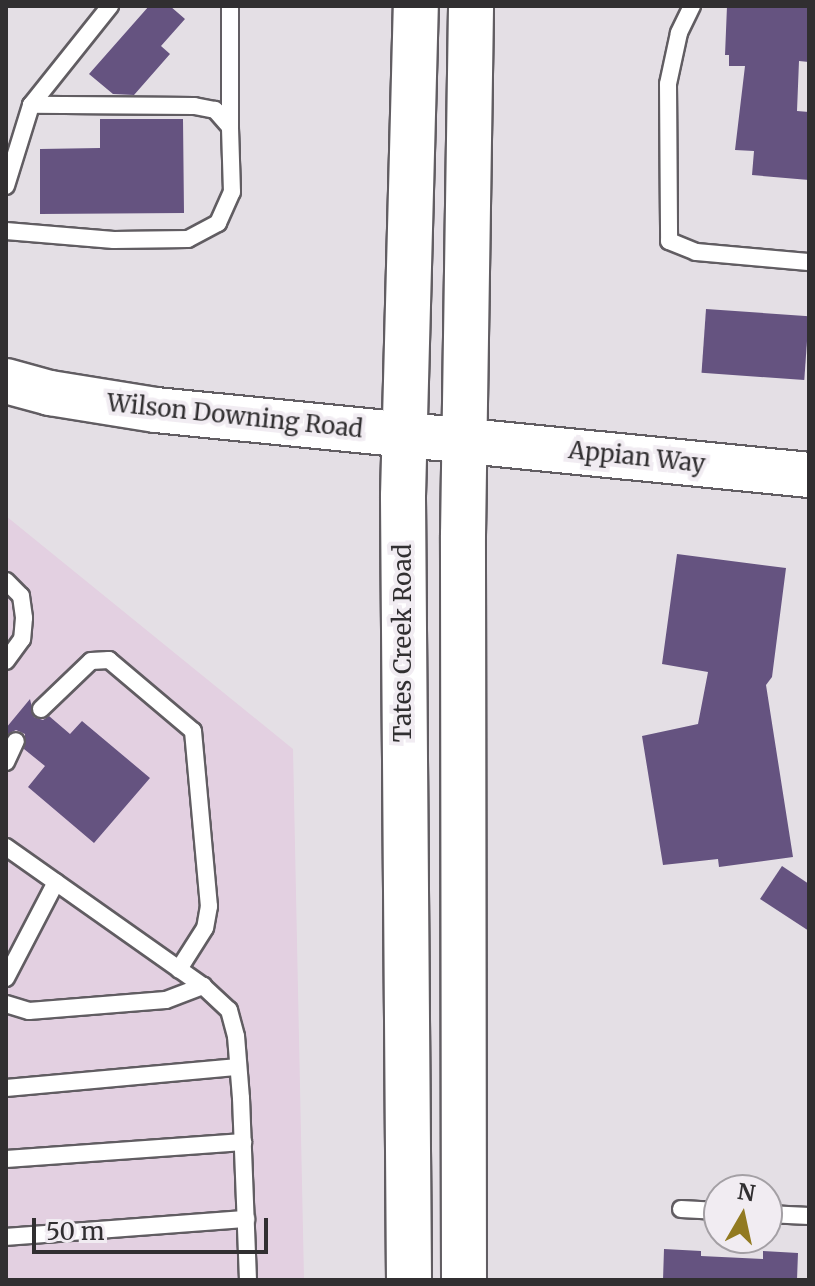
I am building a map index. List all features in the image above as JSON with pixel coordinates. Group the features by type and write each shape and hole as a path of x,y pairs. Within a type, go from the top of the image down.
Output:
{"main road":[{"name":"Tates Creek Road","path":"409,1280 404,861 404,434 416,6"},
{"path":"464,1280 465,440 471,6"},
{"name":"Wilson Downing Road","path":"6,381 50,393 156,410 465,440"},
{"name":"Appian Way","path":"465,440 809,475"}],"lane":[{"path":"6,186 31,105 110,6"},
{"path":"6,231 114,240 188,239 218,223 232,192 230,6"},
{"path":"692,6 679,33 668,84 669,241 696,252 809,262"},
{"path":"31,105 194,106 215,110 230,127"},
{"path":"6,581 21,596 24,618 22,639 6,661"},
{"path":"41,709 91,661 109,660 193,731 209,906 205,928 179,969"},
{"path":"6,762 16,741"},
{"path":"6,847 203,986 229,1010 238,1067 248,1280"},
{"path":"6,978 56,882"},
{"path":"6,1004 29,1011 166,1000 203,986"},
{"path":"6,1088 238,1067"},
{"path":"6,1159 243,1142"},
{"path":"681,1209 703,1210"},
{"path":"783,1215 809,1216"},
{"path":"6,1237 246,1219"}],"shaded area":[{"path":"6,516 293,749 304,1280 6,1280"}],"building":[{"path":"149,6 170,6 185,19 161,46 170,54 134,95 113,94 89,74"},
{"path":"727,6 809,6 809,62 799,61 797,111 809,112 809,180 752,175 754,151 735,150 745,66 729,66 729,55 725,55"},
{"path":"100,119 183,119 184,213 40,214 40,149 100,148"},
{"path":"706,309 809,316 804,380 702,373"},
{"path":"677,554 786,568 772,677 766,685 793,857 719,867 718,859 663,865 642,736 698,724 708,672 662,664"},
{"path":"30,699 34,717 43,720 49,716 70,734 82,721 150,778 94,843 28,787 45,766 24,749 25,734 16,730 8,734 6,728"},
{"path":"782,866 809,884 809,931 760,899"},
{"path":"664,1249 701,1251 701,1256 763,1259 763,1254 798,1253 797,1280 663,1280"}]}
